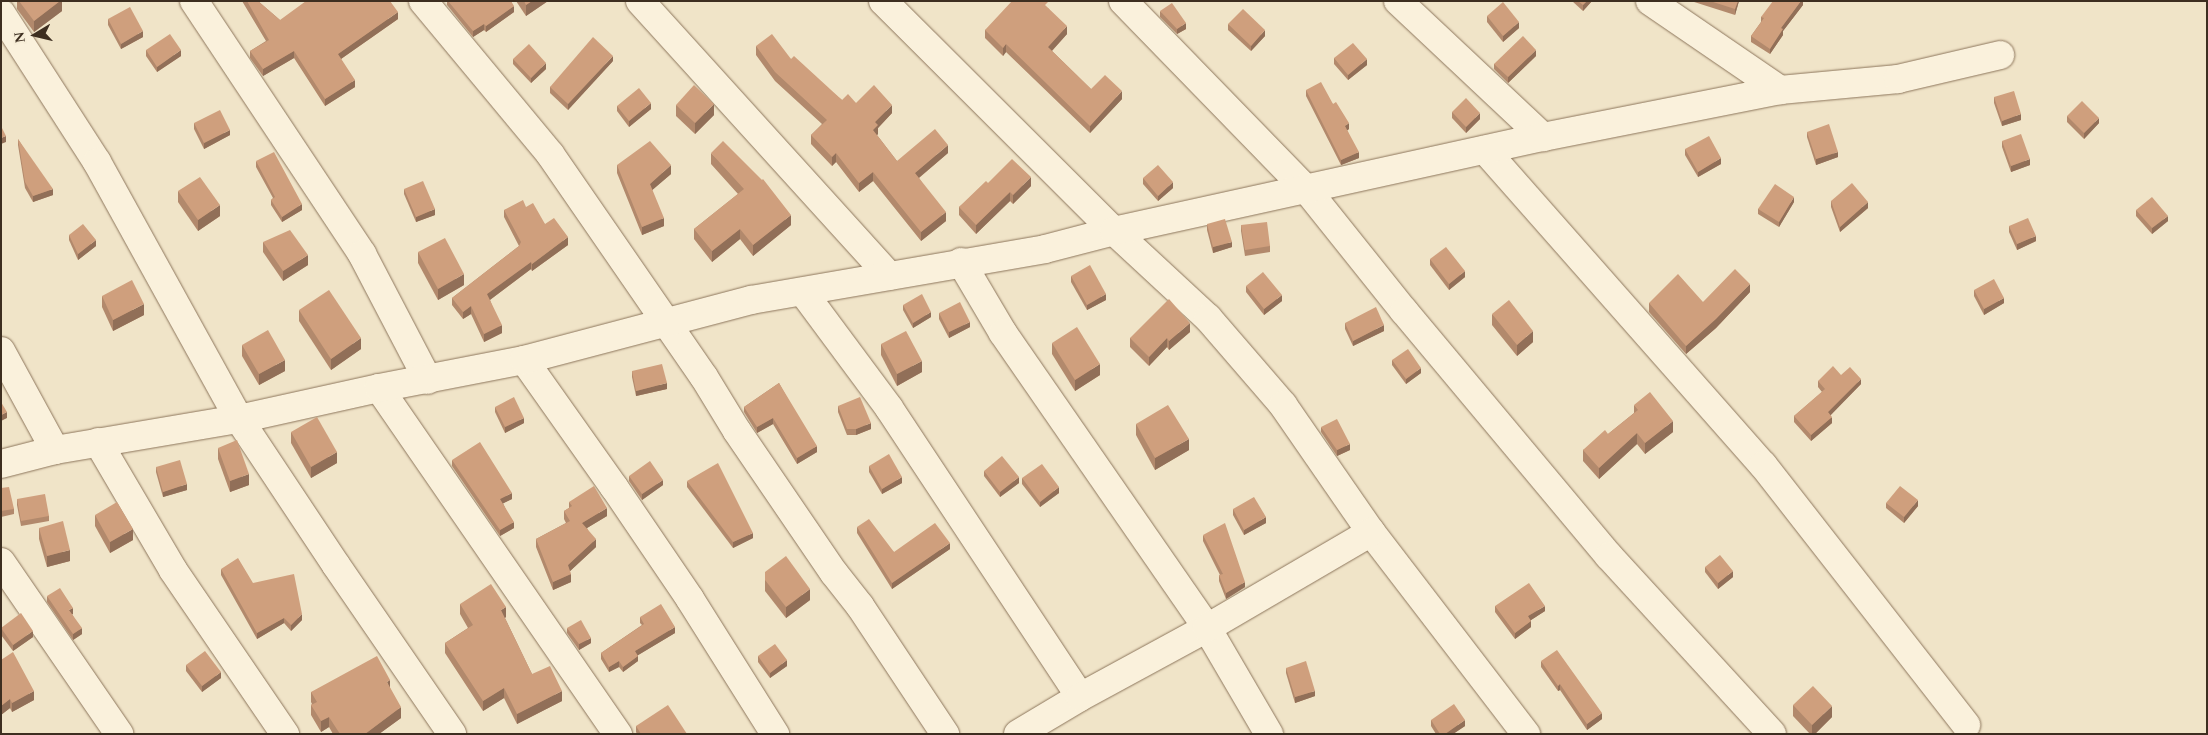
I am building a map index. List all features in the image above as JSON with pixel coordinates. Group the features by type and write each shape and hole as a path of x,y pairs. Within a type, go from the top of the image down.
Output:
{"street":[{"path":"194,1 362,254 428,380"},
{"path":"423,1 550,154 704,377 737,431 834,573 860,606 946,734"},
{"path":"640,1 889,276"},
{"path":"883,1 1114,231 1208,318 1277,398 1371,532 1526,734"},
{"path":"1124,1 1307,190 1404,311 1609,556 1772,734"},
{"path":"1398,1 1543,137"},
{"path":"1650,1 1780,90"},
{"path":"1,13 97,162 239,419 452,734"},
{"path":"1,464 55,450 239,419 379,388 524,360 611,335 751,300 1045,248 1114,231 1543,137 1780,90 1898,79 2000,55"},
{"path":"1485,150 1763,465 1966,725"},
{"path":"962,262 1003,333 1208,628 1270,734"},
{"path":"804,292 889,408 1080,697"},
{"path":"1,351 55,450"},
{"path":"524,360 614,486 674,575 775,734"},
{"path":"379,388 618,734"},
{"path":"98,442 173,570 285,734"},
{"path":"1018,734 1080,697 1208,628 1371,532"},
{"path":"1,562 119,734"}],"building":[{"path":"19,1 60,1 34,21"},
{"path":"247,1 258,1 280,20 306,1 390,1 398,12 338,54 355,80 325,99 294,51 263,69 250,51 269,40"},
{"path":"448,1 511,1 514,6 486,26 484,24 473,31"},
{"path":"524,1 532,1 526,5"},
{"path":"1012,1 1047,1 1045,5 1067,26 1048,47 1091,89 1105,75 1122,91 1090,126 1006,44 1003,48 985,30"},
{"path":"1578,1 1587,1 1583,5"},
{"path":"1710,1 1738,1 1735,9"},
{"path":"1773,1 1801,1 1781,28 1783,29 1770,49 1751,36 1764,18 1761,17"},
{"path":"1503,2 1519,22 1503,36 1487,16"},
{"path":"1172,3 1186,23 1177,29 1160,11"},
{"path":"130,7 143,31 121,44 108,19"},
{"path":"1243,9 1265,30 1251,46 1228,24"},
{"path":"170,34 181,50 157,67 146,50"},
{"path":"772,34 791,59 794,56 842,100 848,94 856,103 874,85 892,105 875,122 878,125 873,130 897,161 935,129 948,145 915,173 946,212 921,232 873,172 859,183 836,153 832,157 811,135 827,120 775,72 756,46"},
{"path":"1523,36 1536,50 1508,77 1494,64"},
{"path":"593,37 613,56 568,104 550,87"},
{"path":"1353,43 1367,59 1348,75 1334,58"},
{"path":"529,44 546,63 531,78 513,59"},
{"path":"1321,82 1333,104 1336,102 1349,123 1345,126 1359,152 1341,160 1306,90"},
{"path":"694,85 714,104 695,123 676,105"},
{"path":"639,88 651,103 629,121 617,106"},
{"path":"2014,91 2021,114 2002,121 1994,97"},
{"path":"1466,98 1480,113 1466,127 1452,112"},
{"path":"2082,101 2099,118 2084,133 2067,116"},
{"path":"220,110 230,130 204,143 194,123"},
{"path":"1829,124 1838,152 1816,159 1807,132"},
{"path":"1,126 6,136 1,138"},
{"path":"2021,134 2030,159 2011,166 2002,141"},
{"path":"1709,136 1721,158 1698,172 1685,149"},
{"path":"18,139 53,189 33,196 25,182"},
{"path":"650,141 671,165 650,184 664,218 642,227 617,165"},
{"path":"723,141 763,179 791,215 753,245 740,229 712,251 694,229 744,189 711,153"},
{"path":"274,152 302,204 282,217 271,200 275,197 256,161"},
{"path":"1012,159 1031,177 1013,195 1010,192 976,225 959,207 986,181 988,183"},
{"path":"1158,165 1173,182 1158,196 1143,178"},
{"path":"200,177 220,205 198,220 178,191"},
{"path":"423,181 435,209 416,217 404,189"},
{"path":"1852,183 1868,202 1840,227 1831,201"},
{"path":"1775,184 1794,197 1779,222 1758,209"},
{"path":"2152,197 2168,216 2152,228 2136,210"},
{"path":"523,200 526,207 533,203 545,224 554,218 568,237 487,294 502,325 484,334 471,306 463,312 452,298 519,246 521,242 504,210"},
{"path":"2028,218 2036,236 2017,244 2009,226"},
{"path":"1225,219 1232,242 1213,247 1207,224"},
{"path":"1267,222 1270,246 1245,250 1241,225"},
{"path":"83,224 96,240 78,254 69,235"},
{"path":"290,230 308,255 283,271 263,242"},
{"path":"445,238 464,274 438,289 418,252"},
{"path":"1446,247 1465,271 1449,284 1430,259"},
{"path":"1090,265 1106,294 1087,305 1071,276"},
{"path":"1735,269 1750,284 1686,346 1649,303 1678,274 1703,302"},
{"path":"1263,272 1282,295 1264,309 1246,286"},
{"path":"1994,279 2004,298 1984,309 1974,290"},
{"path":"132,280 144,304 113,320 102,296"},
{"path":"329,290 361,338 331,359 299,310"},
{"path":"922,294 931,312 913,323 903,305"},
{"path":"1169,299 1190,323 1169,341 1167,338 1149,357 1130,338"},
{"path":"1509,300 1533,331 1517,345 1492,314"},
{"path":"960,302 970,322 949,332 939,313"},
{"path":"1376,307 1384,325 1353,341 1345,323"},
{"path":"1077,327 1100,364 1075,380 1052,343"},
{"path":"268,330 285,360 259,374 242,345"},
{"path":"906,331 922,361 897,374 881,344"},
{"path":"1408,349 1421,368 1406,379 1392,360"},
{"path":"662,364 667,383 636,391 632,371"},
{"path":"1833,366 1841,375 1850,367 1861,379 1828,412 1832,417 1811,435 1794,416 1825,389 1818,381"},
{"path":"779,383 817,446 797,458 773,418 757,427 744,407"},
{"path":"1650,392 1673,421 1645,443 1637,433 1599,468 1583,450 1605,430 1608,434 1638,410 1634,405"},
{"path":"514,397 524,418 505,427 495,407"},
{"path":"860,397 871,423 856,429 847,429 838,406"},
{"path":"1,402 7,412 1,415"},
{"path":"1168,405 1189,439 1155,458 1136,424"},
{"path":"317,417 337,452 311,467 291,432"},
{"path":"1337,419 1350,444 1337,450 1321,427"},
{"path":"237,440 249,474 230,481 218,448"},
{"path":"480,442 512,493 500,499 514,522 500,530 452,460"},
{"path":"889,454 902,477 882,489 869,466"},
{"path":"1002,456 1019,477 1000,492 984,471"},
{"path":"180,460 187,484 163,492 156,467"},
{"path":"650,461 663,480 642,494 629,476"},
{"path":"718,463 753,533 733,542 687,481"},
{"path":"1042,464 1059,487 1040,502 1022,478"},
{"path":"594,486 607,508 582,523 596,539 568,565 571,574 553,582 536,539 570,521 564,511 572,506 569,502"},
{"path":"1900,486 1918,500 1904,517 1886,503"},
{"path":"9,487 14,509 1,511 1,488"},
{"path":"45,494 49,516 21,521 17,499"},
{"path":"1254,497 1266,517 1244,530 1233,509"},
{"path":"117,502 133,529 110,542 95,515"},
{"path":"869,519 894,552 935,523 950,543 892,583 857,527"},
{"path":"63,521 70,550 47,556 39,528"},
{"path":"1225,523 1245,582 1226,593 1219,575 1223,574 1203,535"},
{"path":"1720,555 1733,571 1718,583 1705,567"},
{"path":"786,556 810,589 786,607 765,580 765,572"},
{"path":"238,558 253,583 294,574 302,614 291,625 284,618 257,633 221,569"},
{"path":"1529,583 1545,606 1528,616 1531,621 1515,633 1495,606"},
{"path":"491,584 506,607 501,610 532,674 550,666 562,691 517,714 504,688 483,701 445,643 473,625 460,604"},
{"path":"60,588 73,608 69,610 82,628 73,634 47,596"},
{"path":"661,604 675,627 635,651 638,656 623,667 619,661 609,667 601,653 644,624 640,617"},
{"path":"21,613 33,631 13,645 1,628"},
{"path":"581,620 591,638 579,644 567,628"},
{"path":"775,644 787,660 770,673 758,656"},
{"path":"1557,650 1602,713 1587,724 1560,684 1558,686 1541,661"},
{"path":"205,651 221,672 202,686 186,665"},
{"path":"13,652 34,691 12,703 10,699 1,706 1,660"},
{"path":"377,656 390,680 387,682 401,707 365,734 340,734 329,717 321,721 311,705 317,702 311,692"},
{"path":"1306,661 1315,691 1295,697 1286,668"},
{"path":"1813,686 1832,706 1812,725 1793,705"},
{"path":"1454,704 1465,720 1445,734 1440,734 1431,720"},
{"path":"668,705 687,734 641,734 636,726"}]}
